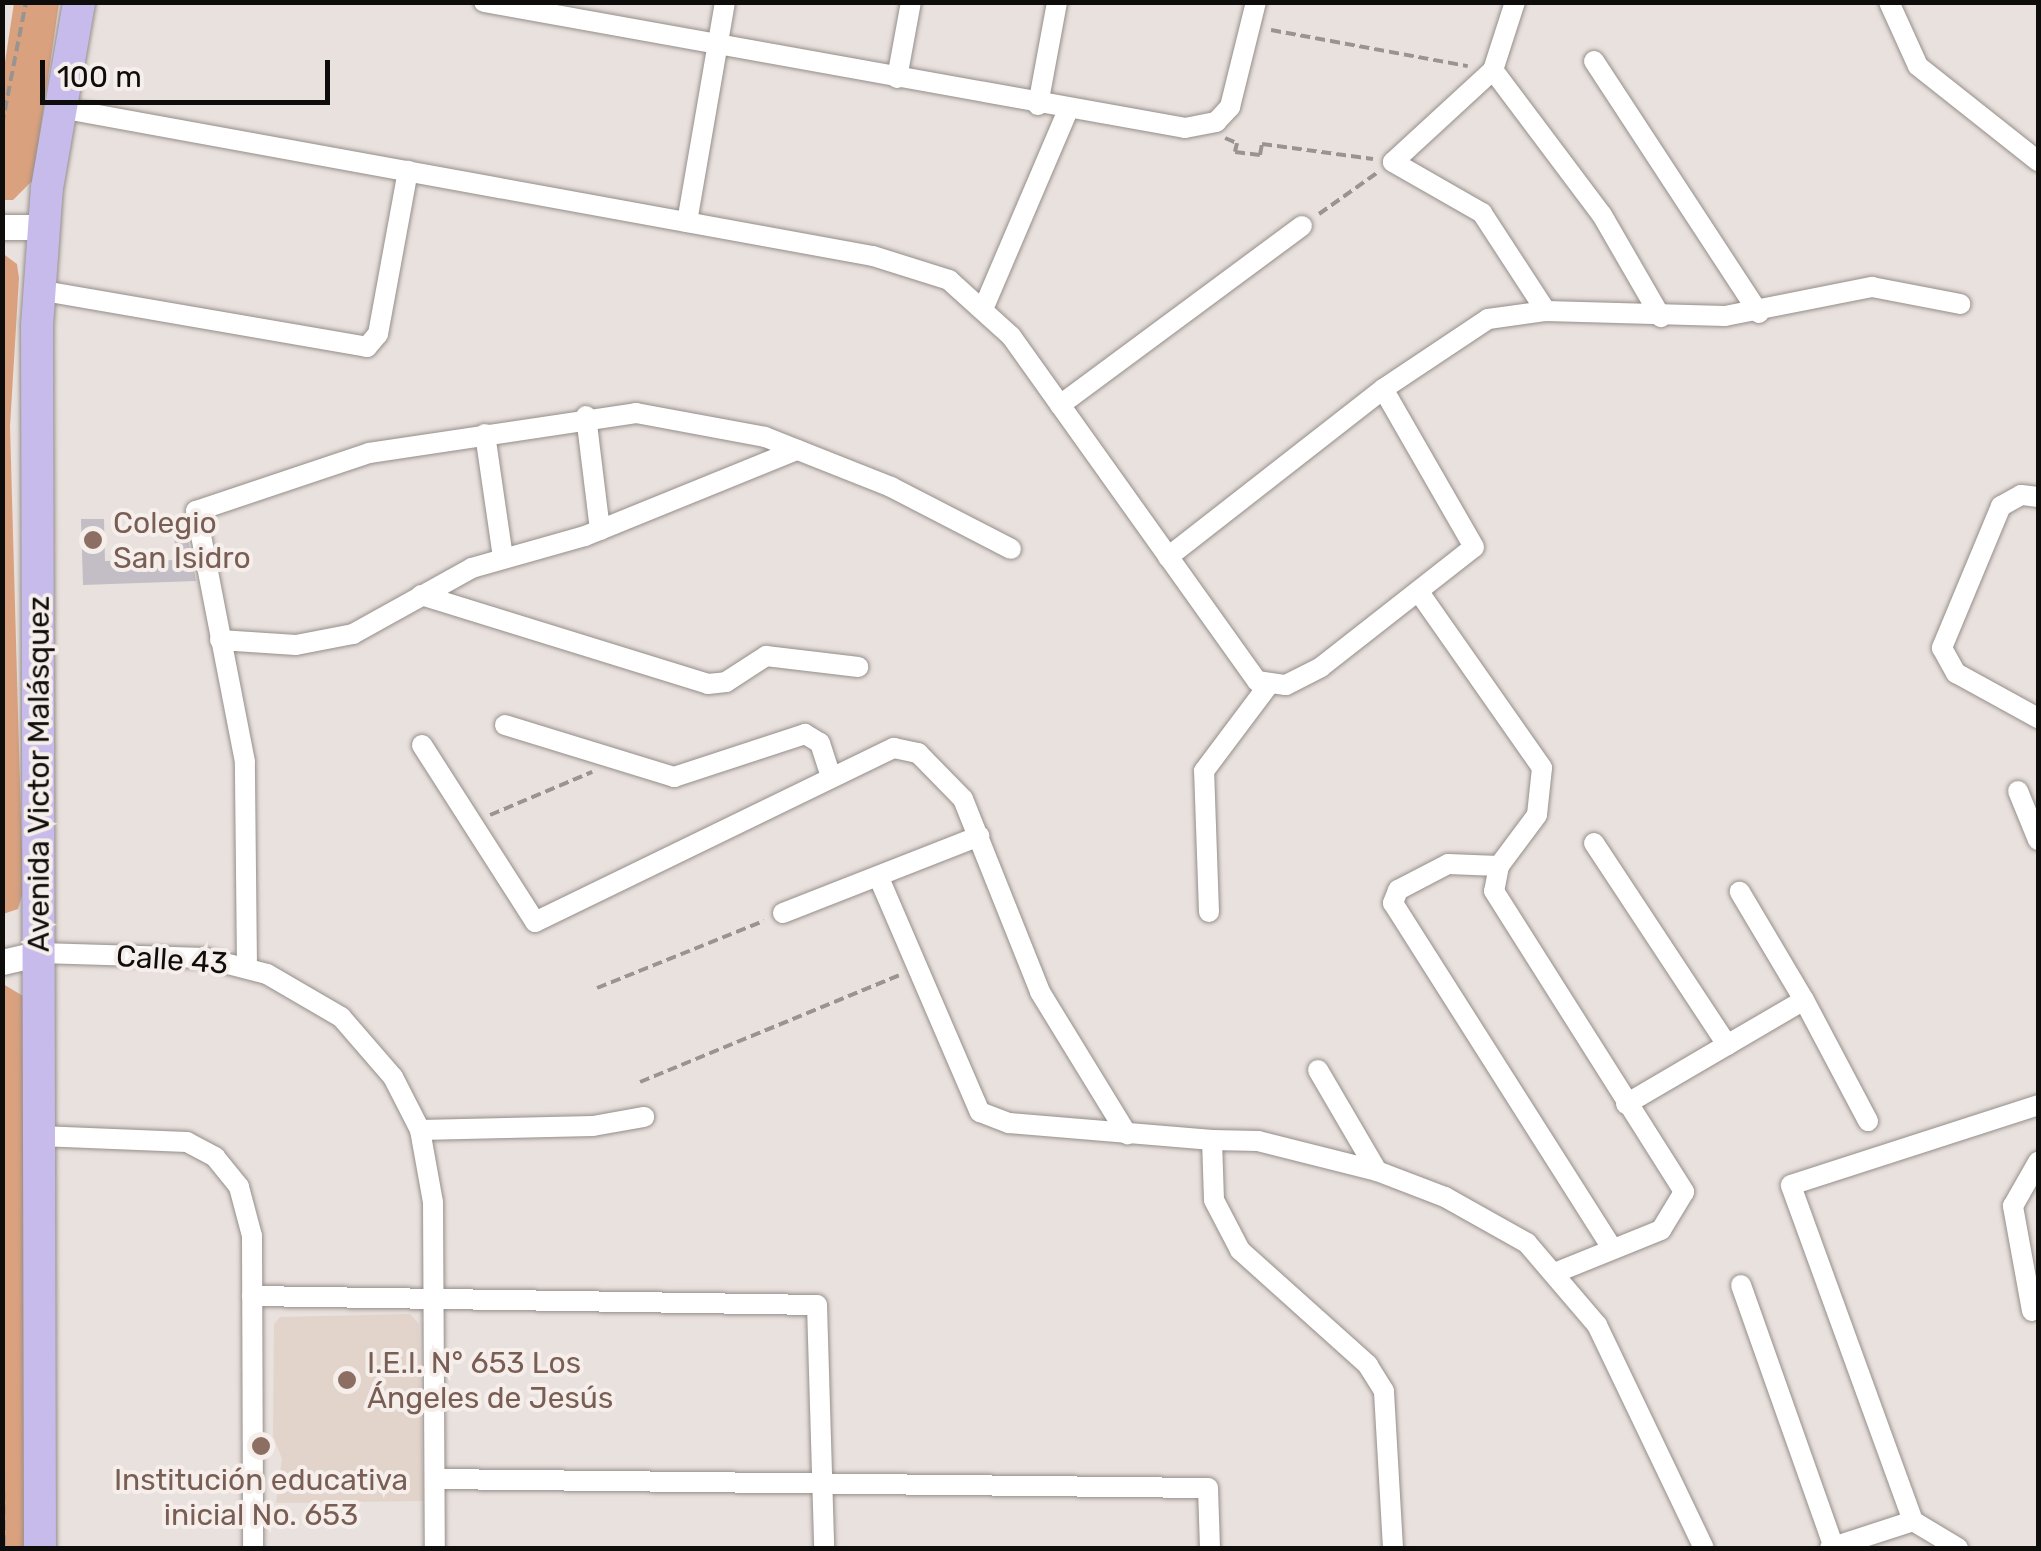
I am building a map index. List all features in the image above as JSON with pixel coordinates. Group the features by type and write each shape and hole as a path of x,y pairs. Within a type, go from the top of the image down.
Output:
{"main road":[{"name":"Avenida Victor Malásquez","path":"40,1548 38,290 43,227 78,2"}],"street":[{"path":"484,2 538,8 718,46 1184,128 1216,122 1233,100 1256,2"},
{"path":"687,222 726,2"},
{"path":"897,78 911,2"},
{"path":"1038,105 1057,2"},
{"path":"1515,2 1493,70 1393,162 1482,213 1546,311"},
{"path":"1889,2 1918,66 2038,161"},
{"path":"1594,61 1759,312"},
{"path":"1493,70 1602,215 1662,317"},
{"path":"60,108 918,267 984,307 1060,405 1226,643 1258,681 1286,685 1321,668 1421,594 1474,540 1383,389"},
{"path":"984,307 1068,110"},
{"path":"38,290 366,347 378,334 408,171"},
{"path":"1060,405 1302,226"},
{"path":"2,227 43,227"},
{"path":"1168,556 1383,389 1488,319 1546,311 1662,317 1759,312 1872,287 1960,304"},
{"path":"586,416 600,530"},
{"path":"247,967 246,762 196,512 334,461 586,416 684,418 796,450 931,506 1011,550"},
{"path":"486,434 503,558"},
{"path":"220,640 336,639 503,558 600,530 796,450"},
{"path":"2038,497 2021,495 2001,506 1942,648 1956,674 2038,718"},
{"path":"1421,594 1542,768 1536,814 1499,866 1494,891 1685,1198 1661,1230 1557,1272"},
{"path":"421,595 708,684 726,682 766,656 858,667"},
{"path":"1209,912 1204,771 1270,682"},
{"path":"505,725 682,777 805,734 820,743 831,776"},
{"path":"422,745 535,922 894,748 918,753 950,778 979,836 1040,992 1126,1134"},
{"path":"2018,791 2038,840"},
{"path":"783,913 979,836"},
{"path":"1594,843 1728,1045"},
{"path":"1499,866 1448,864 1398,890 1393,903 1611,1247"},
{"path":"879,878 980,1112 1009,1123 1258,1141 1377,1171 1499,1224 1557,1272 1603,1337 1704,1548"},
{"path":"1740,892 1804,1000 1868,1121"},
{"path":"2,945 40,953"},
{"path":"2,962 40,953"},
{"name":"Calle 43","path":"40,953 184,956 247,967 304,992 356,1031 393,1077 420,1130 434,1202 434,1548"},
{"path":"1626,1104 1804,1000"},
{"path":"1318,1070 1377,1171"},
{"path":"1958,1548 1913,1521 1791,1185 2038,1105"},
{"path":"420,1130 593,1126 644,1117"},
{"path":"40,1136 161,1137 215,1157 250,1218 253,1548"},
{"path":"1212,1140 1214,1200 1240,1250 1368,1364 1384,1391 1393,1548"},
{"path":"2032,1311 2014,1206 2038,1162"},
{"path":"1741,1286 1832,1548 1913,1521"},
{"path":"252,1296 817,1304 824,1548"},
{"path":"435,1480 1208,1488 1210,1548"}],"path":[{"path":"2,125 26,2"},
{"path":"1262,29 1493,70"},
{"path":"1226,140 1236,143 1235,152 1260,155 1262,144 1393,162"},
{"path":"1302,226 1393,162"},
{"path":"482,818 608,764"},
{"path":"597,988 783,913"},
{"path":"640,1082 897,976"},
{"path":"2,1385 4,1548"}],"shaded area":[{"path":"14,3 59,3 33,180 13,200 3,200 3,75"},
{"path":"2,253 17,264 19,278 10,426 23,892 18,909 3,914"},
{"path":"3,984 23,996 29,1548 3,1548"},
{"name":"I.E.I. N° 653 Los Ángeles de Jesús","path":"410,1314 419,1324 423,1501 276,1503 282,1459 273,1436 274,1324 280,1317"}],"building":[{"name":"Colegio San Isidro","path":"183,514 196,581 83,585 81,519 104,519 105,561 180,560 168,519"}],"place":[{"name":"Colegio San Isidro","path":"93,540"},
{"name":"I.E.I. N° 653 Los Ángeles de Jesús","path":"347,1380"},
{"name":"Institución educativa inicial No. 653","path":"261,1446"}]}
